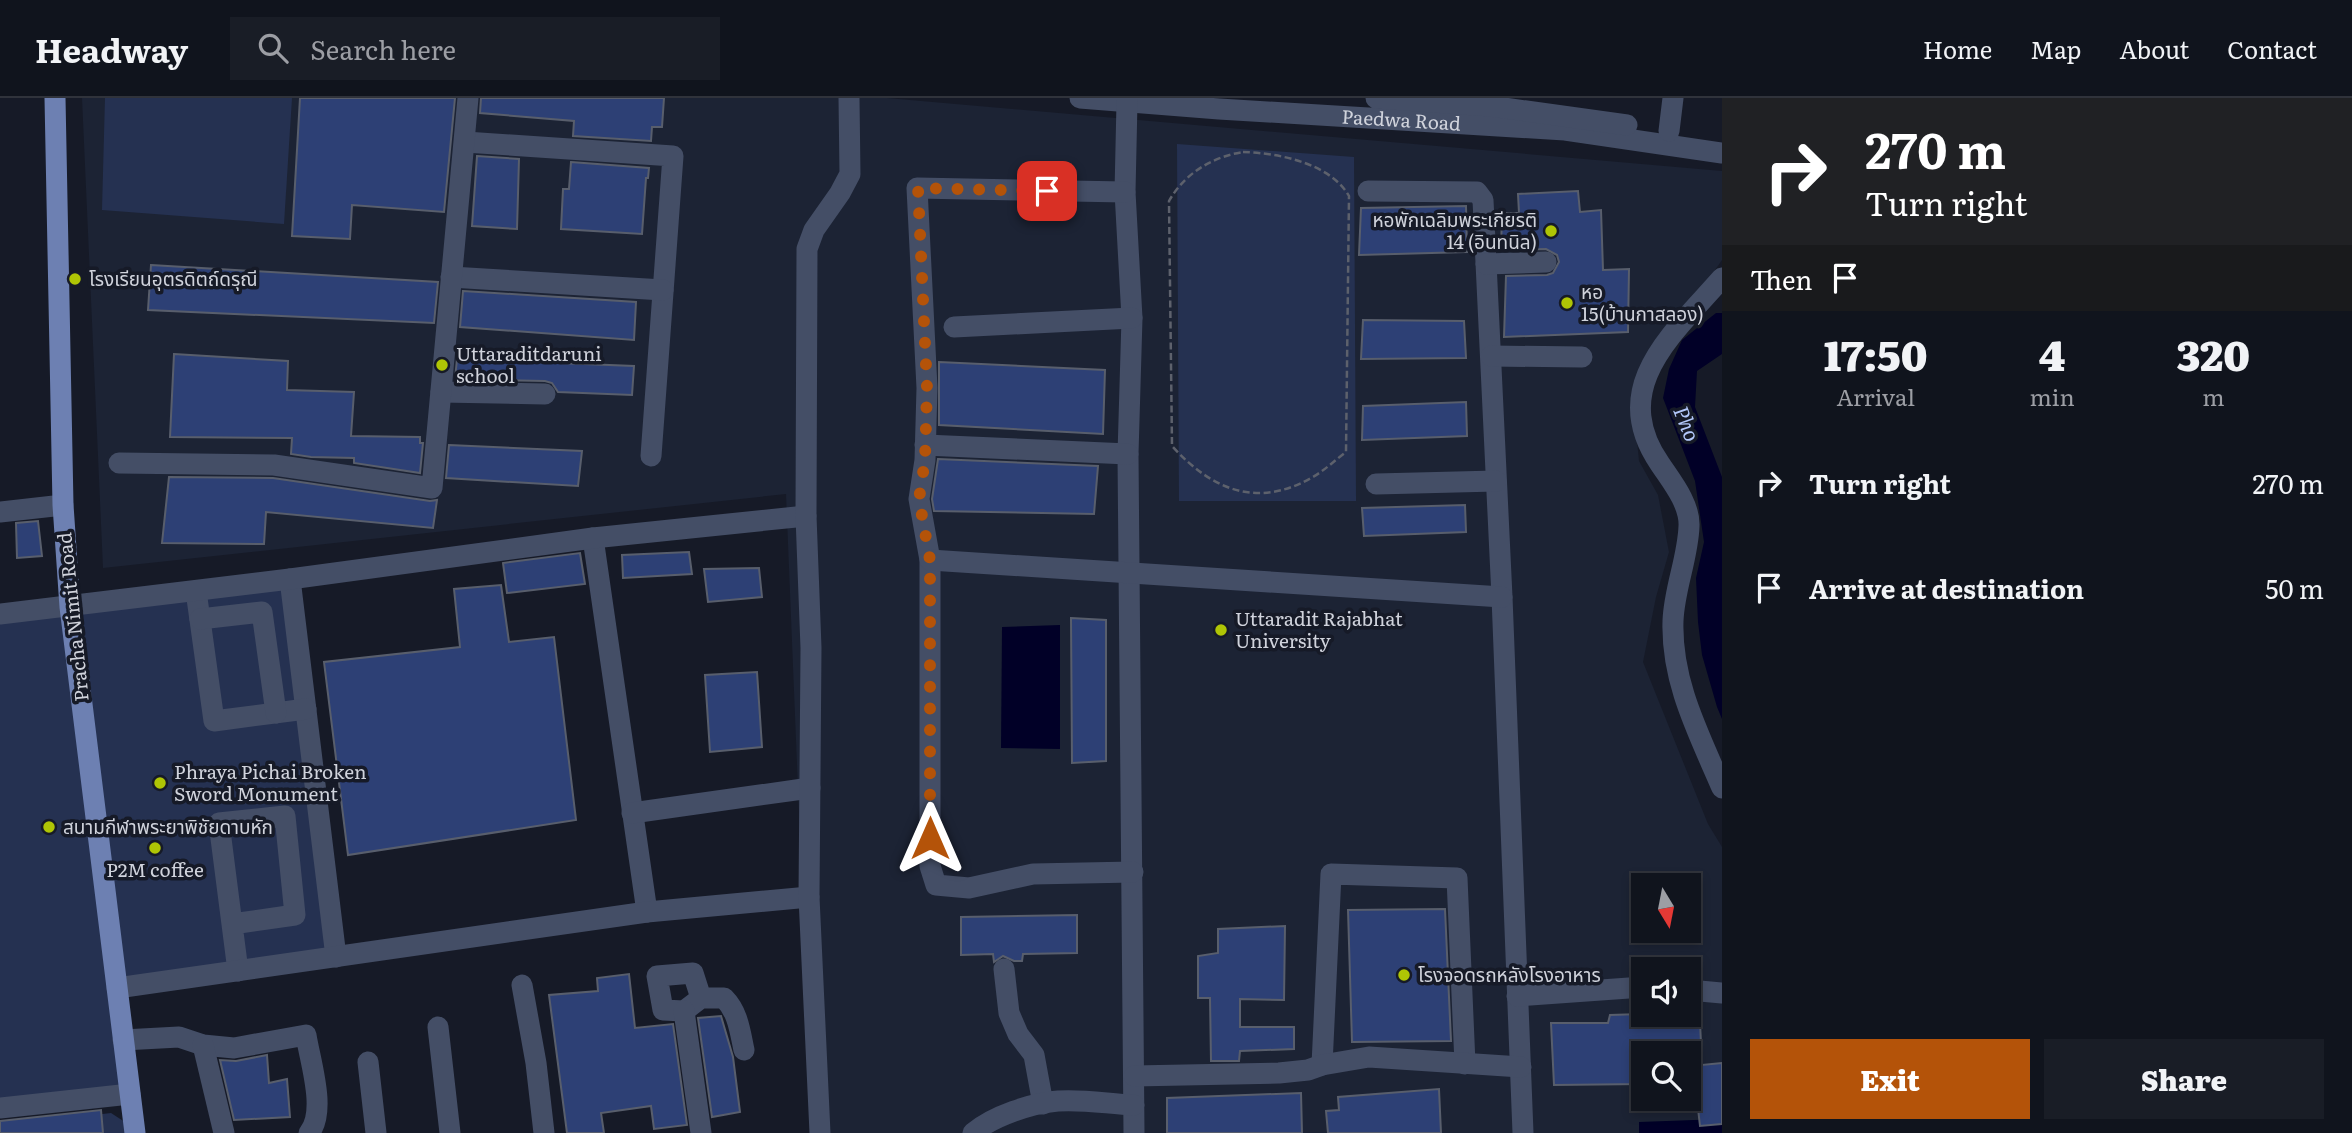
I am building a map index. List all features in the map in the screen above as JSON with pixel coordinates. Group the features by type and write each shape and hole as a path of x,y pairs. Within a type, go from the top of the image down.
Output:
{"main road":[{"name":"Pracha Nimit Road","path":"55,98 62,505 70,607 135,1133"}],"street":[{"path":"119,463 275,465 432,488 468,98"},
{"path":"820,1133 810,969 811,648 806,516 807,249 814,230 850,174 849,98"},
{"name":"Paedwa Road","path":"1080,98 1219,104 1565,130 1722,153"},
{"path":"1376,98 1490,106 1561,106 1669,131 1722,138"},
{"path":"1669,131 1673,98"},
{"path":"1127,102 1125,192 1132,318 1128,454 1134,1133"},
{"path":"465,142 673,156 651,456"},
{"path":"1125,192 918,188 927,388 925,445 919,499 930,560 930,866 936,885 969,888 1033,874 1133,872"},
{"path":"1368,191 1477,192 1483,200 1523,1133"},
{"path":"1486,264 1546,262"},
{"path":"451,277 663,290"},
{"path":"1722,278 1668,340 1647,373 1640,400 1642,427 1651,451 1685,506 1689,524 1673,620 1675,664 1682,694 1722,788"},
{"path":"954,327 1132,318"},
{"path":"1490,356 1582,357"},
{"path":"442,392 545,394"},
{"path":"925,445 1128,454"},
{"path":"1376,484 1496,481"},
{"path":"0,512 62,505"},
{"path":"0,614 196,592 593,538 806,516"},
{"path":"593,538 647,912"},
{"path":"930,560 1502,597"},
{"path":"290,579 336,957"},
{"path":"196,592 214,720 306,709"},
{"path":"200,619 262,612 276,713"},
{"path":"632,813 810,788"},
{"path":"232,924 295,915 285,816 219,823 237,971"},
{"path":"1322,1065 1331,874 1457,878 1465,1064"},
{"path":"117,988 647,912 809,897"},
{"path":"1004,969 1009,1013 1018,1034 1034,1055 1043,1104"},
{"path":"702,998 693,973 657,976 663,1010 684,1011 702,998 723,998 731,1005 736,1016 744,1050"},
{"path":"522,985 536,1063 544,1133"},
{"path":"1517,996 1631,988"},
{"path":"1701,991 1722,993"},
{"path":"684,1011 701,1133"},
{"path":"438,1027 450,1133"},
{"path":"123,1040 179,1037 203,1045 234,1048 306,1035 317,1101 315,1126 309,1133"},
{"path":"203,1045 224,1133"},
{"path":"1134,1076 1279,1073 1308,1070 1369,1057 1521,1067"},
{"path":"368,1062 376,1133"},
{"path":"0,1108 130,1094"},
{"path":"973,1133 1015,1111 1058,1101 1134,1105"}],"path":[{"path":"1243,152 1292,158 1328,176 1340,185 1349,197 1346,452 1328,468 1299,484 1272,492 1249,493 1228,488 1207,478 1172,446 1169,201 1186,178 1215,159 1243,152"}],"shaded area":[{"name":"Uttaradit Rajabhat University","path":"82,98 887,98 1722,171 1722,260 1632,389 1639,461 1658,495 1669,552 1656,597 1643,662 1708,824 1722,847 1722,1133 812,1133 786,494 103,568"},
{"path":"105,98 292,98 284,224 102,210"},
{"path":"1177,144 1354,157 1356,501 1179,501"},
{"path":"290,579 336,957 117,988 130,1094 0,1108 0,614"},
{"path":"111,1113 134,1128 135,1133 0,1133 0,1126"}],"water":[{"name":"Pho","path":"1716,313 1722,313 1722,354 1697,371 1695,407 1722,477 1722,719 1702,655 1698,622 1696,578 1704,542 1695,481 1663,398 1669,369 1682,340"},
{"path":"1060,625 1060,749 1001,748 1002,627"},
{"path":"1722,1119 1722,1133 1639,1133 1639,1122"}],"building":[{"path":"300,98 455,98 444,212 352,205 350,239 292,236"},
{"path":"481,98 664,98 662,127 652,127 651,141 573,136 574,121 480,113"},
{"path":"477,156 519,159 517,229 472,226"},
{"path":"571,162 649,168 642,234 561,229 563,189 569,189"},
{"path":"1578,191 1580,212 1601,210 1603,270 1629,269 1628,332 1504,337 1506,276 1547,275 1553,273 1559,262 1557,255 1546,249 1501,250 1502,213 1519,213 1518,194"},
{"path":"1466,206 1467,252 1359,255 1361,208"},
{"path":"151,265 438,282 434,323 148,310"},
{"path":"463,291 636,302 634,340 460,327"},
{"path":"1363,320 1464,321 1466,358 1361,359"},
{"path":"174,354 288,361 287,390 354,392 351,436 420,437 420,443 423,443 420,473 354,463 354,458 291,454 292,438 170,437"},
{"path":"457,359 634,366 632,395 558,392 552,383 545,381 455,379"},
{"path":"939,362 1105,370 1103,434 939,425"},
{"path":"1466,402 1467,436 1362,440 1363,406"},
{"path":"449,445 582,451 578,486 446,478"},
{"path":"938,459 1098,466 1094,514 934,511 932,499"},
{"path":"169,477 273,478 437,500 433,528 266,512 264,544 162,543"},
{"path":"1465,505 1466,532 1364,536 1362,508"},
{"path":"38,521 42,556 17,558 16,523"},
{"path":"689,552 692,574 623,578 622,555"},
{"path":"580,553 585,584 507,593 503,563"},
{"path":"759,568 762,597 708,602 704,569"},
{"path":"501,585 509,642 554,637 576,820 348,855 324,662 460,647 454,589"},
{"path":"1071,618 1106,620 1106,761 1072,763"},
{"path":"757,672 762,747 710,752 705,675"},
{"name":"โรงจอดรถหลังโรงอาหาร","path":"1445,909 1451,1041 1352,1042 1348,910"},
{"path":"1077,915 1077,953 1023,954 1022,961 1003,956 994,962 993,954 961,955 961,917"},
{"path":"1285,926 1284,1000 1240,999 1240,1027 1294,1027 1294,1049 1240,1051 1239,1061 1211,1061 1210,998 1198,998 1198,956 1218,953 1218,929"},
{"path":"629,974 635,1028 673,1024 687,1125 654,1129 651,1106 601,1113 604,1133 567,1133 549,995 598,991 597,978"},
{"path":"1631,1014 1631,1027 1700,1027 1701,1041 1631,1041 1631,1084 1554,1085 1551,1023 1608,1023 1610,1015"},
{"path":"721,1016 733,1057 740,1112 712,1117 698,1018"},
{"path":"1701,1044 1702,1065 1722,1063 1722,1124 1700,1126"},
{"path":"267,1055 269,1083 287,1079 290,1117 234,1120 220,1060 236,1061"},
{"path":"1439,1089 1441,1133 1328,1133 1326,1111 1339,1110 1338,1097"},
{"path":"1301,1093 1302,1133 1167,1133 1167,1098"},
{"path":"101,1110 103,1133 0,1133 0,1121"}],"place":[{"name":"หอพักเฉลิมพระเกียรติ 14 (อินทนิล)","path":"1551,231"},
{"name":"โรงเรียนอุตรดิตถ์ดรุณี","path":"75,279"},
{"name":"หอ 15(บ้านกาสลอง)","path":"1567,303"},
{"name":"Uttaraditdaruni school","path":"442,365"},
{"name":"Uttaradit Rajabhat University","path":"1221,630"},
{"name":"Phraya Pichai Broken Sword Monument","path":"160,783"},
{"name":"สนามกีฬาพระยาพิชัยดาบหัก","path":"49,827"},
{"name":"P2M coffee","path":"155,848"},
{"name":"โรงจอดรถหลังโรงอาหาร","path":"1404,975"}],"route":[{"path":"930,838 930,560 919,499 925,460 927,388 918,188 1047,191"}]}
